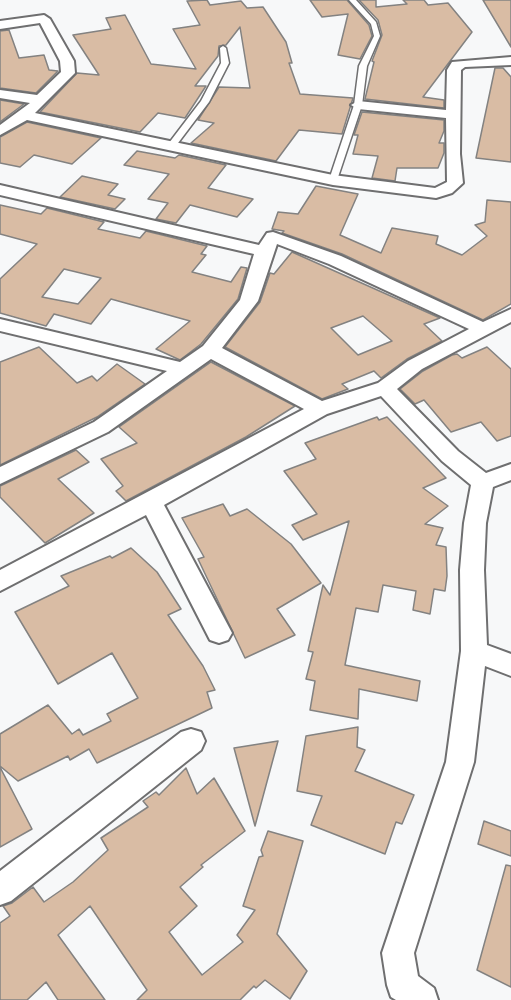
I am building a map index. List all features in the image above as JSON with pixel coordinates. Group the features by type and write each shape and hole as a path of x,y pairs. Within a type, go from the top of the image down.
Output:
{"street":[{"path":"0,25 44,19 67,61 68,73 25,115 0,131"},
{"path":"25,115 333,180 436,193 446,190 455,183 454,70 457,65 511,60"},
{"path":"0,94 41,100"},
{"path":"358,105 454,115"},
{"path":"0,190 264,251"},
{"path":"0,476 101,427 210,350 249,301 269,239 276,237 335,260 483,329"},
{"path":"0,580 152,502 320,409 385,388 415,365 511,315"},
{"path":"5,331 185,369"},
{"path":"210,350 320,409"},
{"path":"385,388 450,456 483,482"},
{"path":"483,482 511,472"},
{"path":"422,1000 404,985 398,953 460,762 474,651 472,570 475,523 483,482"},
{"path":"152,502 219,633"},
{"path":"474,651 511,665"},
{"path":"0,890 190,741"}],"lane":[{"path":"333,180 358,105 363,66 377,36 374,23 364,9 352,0"},
{"path":"172,145 205,102 225,63 223,48"}],"building":[{"path":"207,0 210,5 241,1 247,8 263,7 286,42 292,63 289,63 300,94 353,98 342,134 299,130 276,161 191,143 214,123 198,120 219,87 250,88 240,27 226,45 219,46 218,56 195,86 206,86 185,118 158,113 140,132 40,112 77,73 99,75 73,35 111,29 106,18 125,15 151,64 196,69 173,29 200,25 187,1"},
{"path":"310,0 347,0 369,25 372,36 360,59 338,55 348,14 322,17"},
{"path":"359,0 376,0 376,7 407,4 403,0 424,0 428,5 448,3 472,32 423,97 444,100 444,108 365,99 374,62 372,61 382,35 378,20"},
{"path":"483,0 511,0 511,47"},
{"path":"9,30 19,58 44,55 49,70 58,71 36,93 0,88 0,31"},
{"path":"495,68 503,68 511,77 511,162 476,158"},
{"path":"0,100 24,104 0,122"},
{"path":"362,112 444,120 444,131 439,143 444,143 444,153 438,168 397,168 395,181 372,178 378,156 353,154 358,135 354,135"},
{"path":"27,122 101,138 72,164 34,155 20,167 0,163 0,137"},
{"path":"137,151 175,158 179,155 226,165 208,188 253,199 237,217 190,205 176,223 156,219 168,203 148,199 169,174 124,165"},
{"path":"82,176 118,184 108,195 125,199 115,209 60,197"},
{"path":"316,186 358,194 340,235 381,253 392,228 438,236 436,244 462,255 487,236 475,225 485,222 487,200 511,202 511,304 483,320 342,254 282,233 284,231 272,229 278,212 298,214"},
{"path":"0,205 41,214 47,208 104,222 98,229 140,238 146,231 207,246 201,254 206,255 192,272 231,282 241,267 247,268 238,299 201,344 180,360 156,349 190,321 111,299 91,324 54,314 46,326 0,313 0,279 37,244 0,234","holes":["64,269 101,278 78,304 42,297"]},
{"path":"292,252 440,318 424,324 442,341 407,359 381,378 374,371 342,384 348,389 322,399 225,347 260,302 270,273 274,274","holes":["363,316 392,341 358,355 331,328"]},
{"path":"39,347 77,383 92,376 97,381 117,364 145,384 97,417 0,465 0,362"},
{"path":"487,347 511,369 511,436 497,441 481,422 451,432 424,400 415,404 400,389 423,371 452,355 457,354 462,358"},
{"path":"211,362 295,406 246,437 126,501 116,491 123,486 101,459 137,443 119,427"},
{"path":"377,417 379,420 387,417 446,478 423,488 448,506 425,524 443,528 436,545 446,547 447,576 445,591 434,589 430,614 413,610 416,591 383,585 378,612 356,608 345,665 420,681 417,701 359,689 358,719 310,710 315,681 306,679 313,652 308,651 323,585 330,595 349,521 303,540 292,525 317,514 284,471 316,459 305,443"},
{"path":"76,450 89,462 58,479 94,513 45,543 0,497 0,486"},
{"path":"223,504 230,516 247,509 291,544 321,583 277,609 295,635 245,658 198,559 204,557 182,518"},
{"path":"131,548 157,572 181,609 168,615 203,666 215,690 207,692 212,708 97,763 89,749 70,760 68,756 18,781 0,766 0,734 48,705 72,734 79,729 83,735 111,721 107,714 138,698 112,653 58,684 15,612 69,586 61,576 110,556 112,558"},
{"path":"358,727 357,747 365,750 355,771 414,795 402,824 396,822 385,854 311,825 322,796 297,791 306,736"},
{"path":"278,741 255,826 234,748"},
{"path":"0,767 32,829 0,847"},
{"path":"186,768 197,794 214,778 245,831 201,865 203,867 180,887 197,906 169,932 202,975 243,942 237,935 255,910 243,906 259,857 263,856 261,850 268,831 303,841 277,934 307,971 290,999 265,980 256,988 254,986 240,1000 137,1000 147,990 90,906 58,935 105,1000 58,1000 46,982 27,1000 0,1000 0,923 10,916 3,906 12,903 33,887 44,902 73,882 108,850 101,838 148,807 143,801 156,792 159,795"},
{"path":"484,821 511,831 511,856 478,844"},
{"path":"506,865 511,866 511,987 477,970"}]}
